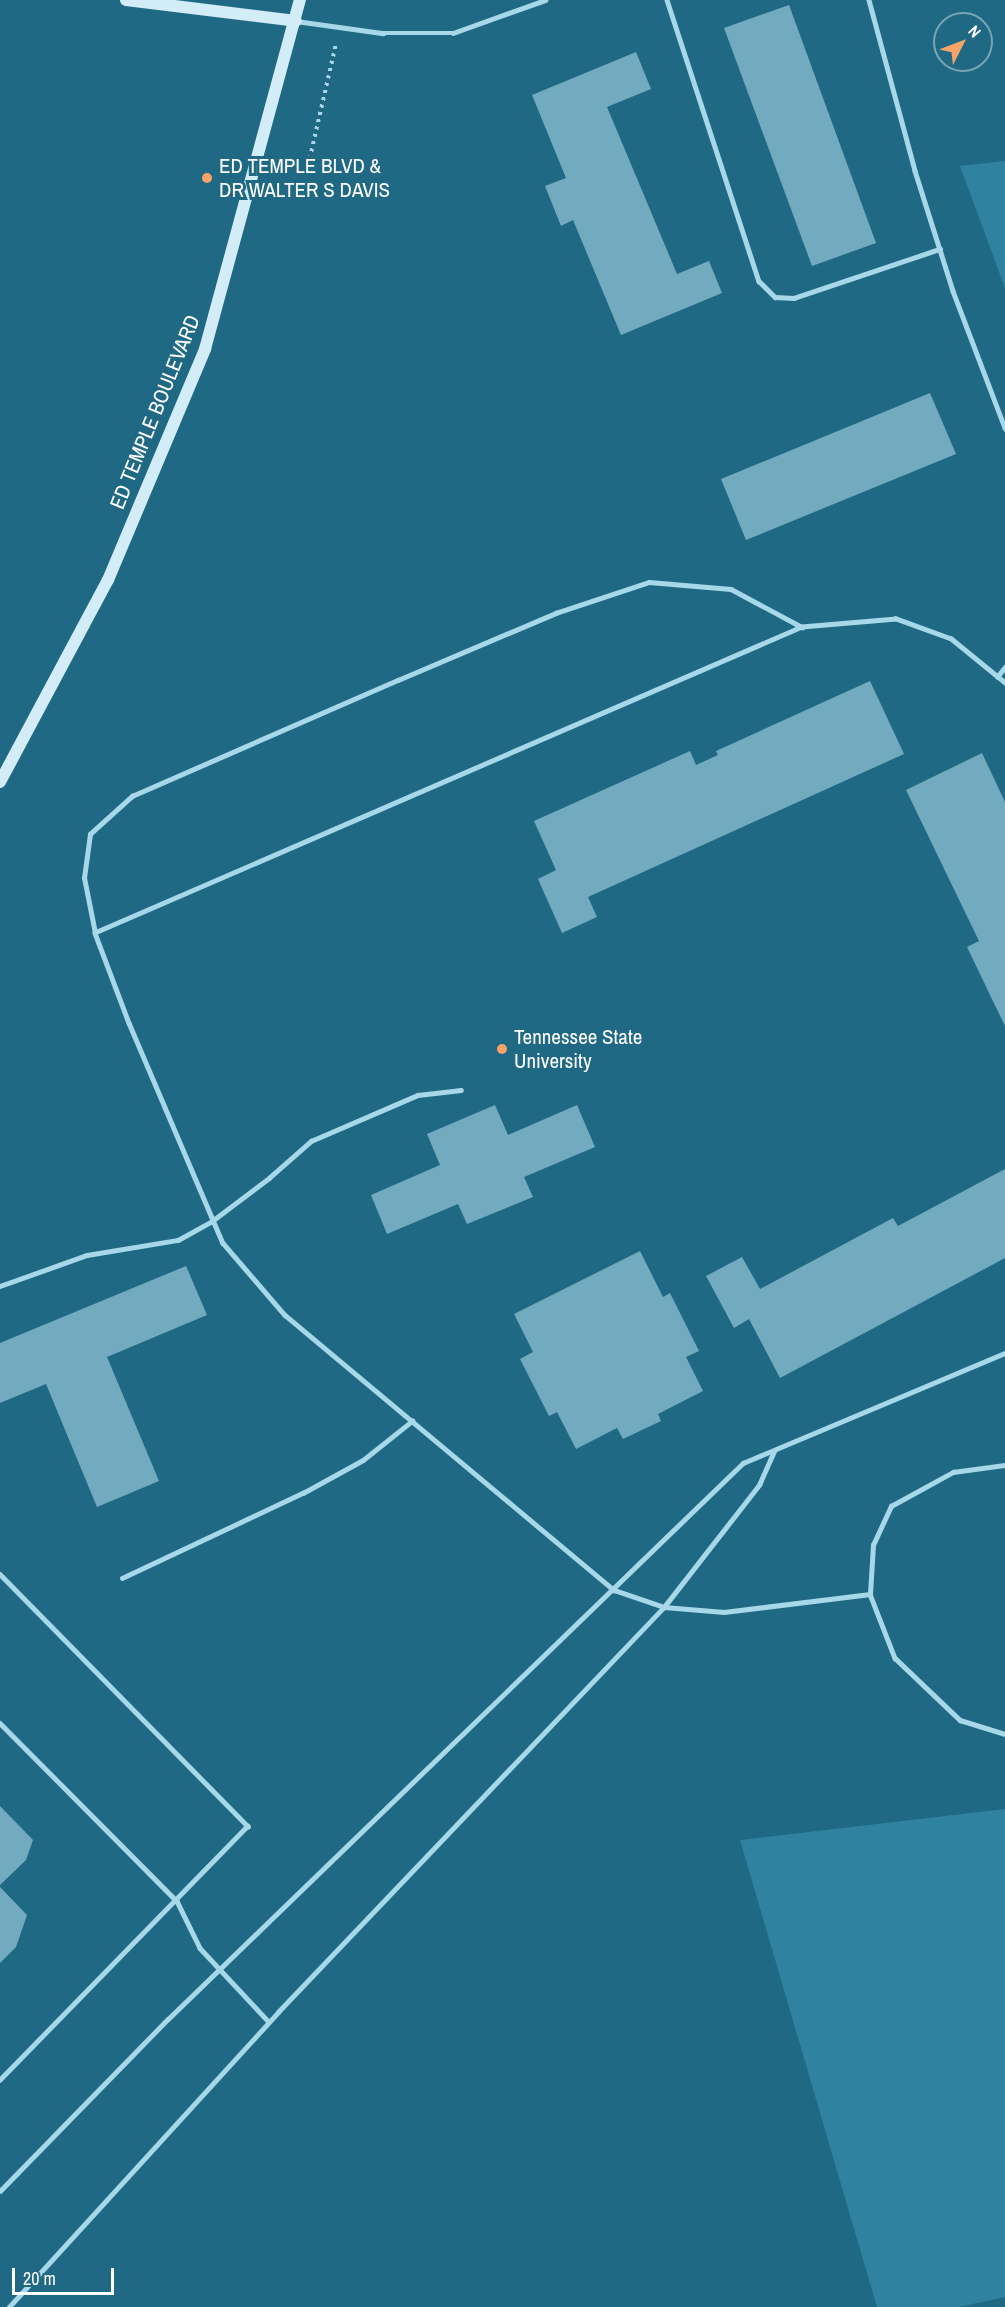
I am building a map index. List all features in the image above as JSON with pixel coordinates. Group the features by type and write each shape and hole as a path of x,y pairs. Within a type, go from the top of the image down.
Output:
{"main road":[{"path":"126,0 296,21"},
{"name":"ED TEMPLE BOULEVARD","path":"0,782 108,580 205,349 300,0"}],"lane":[{"path":"296,21 383,33 453,33 545,0"},
{"path":"667,0 759,281 775,297 794,298 940,249"},
{"path":"869,0 915,171 940,249 1005,428"},
{"path":"802,627 731,589 649,582 556,613 132,796 90,834 84,878 95,933 212,1221 223,1243 285,1315 614,1590 664,1607 724,1612 870,1594"},
{"path":"95,933 802,627 896,619 951,639 1005,683"},
{"path":"997,676 1005,667"},
{"path":"0,1286 87,1255 178,1240 212,1221 311,1141 418,1095 462,1090"},
{"path":"0,2191 219,1971 491,1704 614,1590 743,1463 1005,1353"},
{"path":"122,1578 303,1493 363,1460 412,1421"},
{"path":"9,2307 270,2022 664,1607 759,1485 774,1451"},
{"path":"1005,1465 953,1472 891,1506 873,1545 870,1594 895,1658 960,1720 1005,1734"},
{"path":"0,1574 248,1826 0,2080"},
{"path":"0,1723 177,1901 200,1948 219,1971 270,2022"}],"path":[{"path":"308,166 340,27"}],"shaded area":[{"path":"1005,161 1005,288 960,166"},
{"path":"1005,1809 1005,2297 959,2307 877,2307 740,1840"}],"building":[{"path":"789,5 876,243 812,266 724,28"},
{"path":"636,52 651,89 607,107 677,274 709,261 722,293 621,335 573,220 561,226 545,186 566,178 532,95"},
{"path":"930,393 956,454 746,540 721,479"},
{"path":"870,681 904,754 588,897 597,917 562,933 538,879 556,870 534,821 690,751 696,765 718,755 716,751"},
{"path":"982,753 1005,802 1005,1026 967,947 979,941 906,790"},
{"path":"495,1105 508,1135 577,1105 595,1147 524,1177 533,1197 467,1224 458,1204 387,1234 371,1195 440,1165 427,1134"},
{"path":"1005,1169 1005,1258 780,1378 749,1319 734,1328 706,1276 742,1257 760,1289 893,1218 898,1226"},
{"path":"640,1251 663,1297 670,1293 699,1351 686,1357 703,1391 658,1414 661,1421 623,1439 617,1428 576,1449 557,1412 549,1416 520,1359 533,1352 514,1314"},
{"path":"186,1266 207,1315 107,1357 159,1481 97,1507 46,1384 0,1403 0,1343"},
{"path":"0,1806 33,1840 26,1860 0,1885"},
{"path":"0,1887 27,1915 16,1947 0,1963"}],"place":[{"name":"ED TEMPLE BLVD & DR WALTER S DAVIS","path":"207,178"},
{"name":"Tennessee State University","path":"502,1049"}]}
